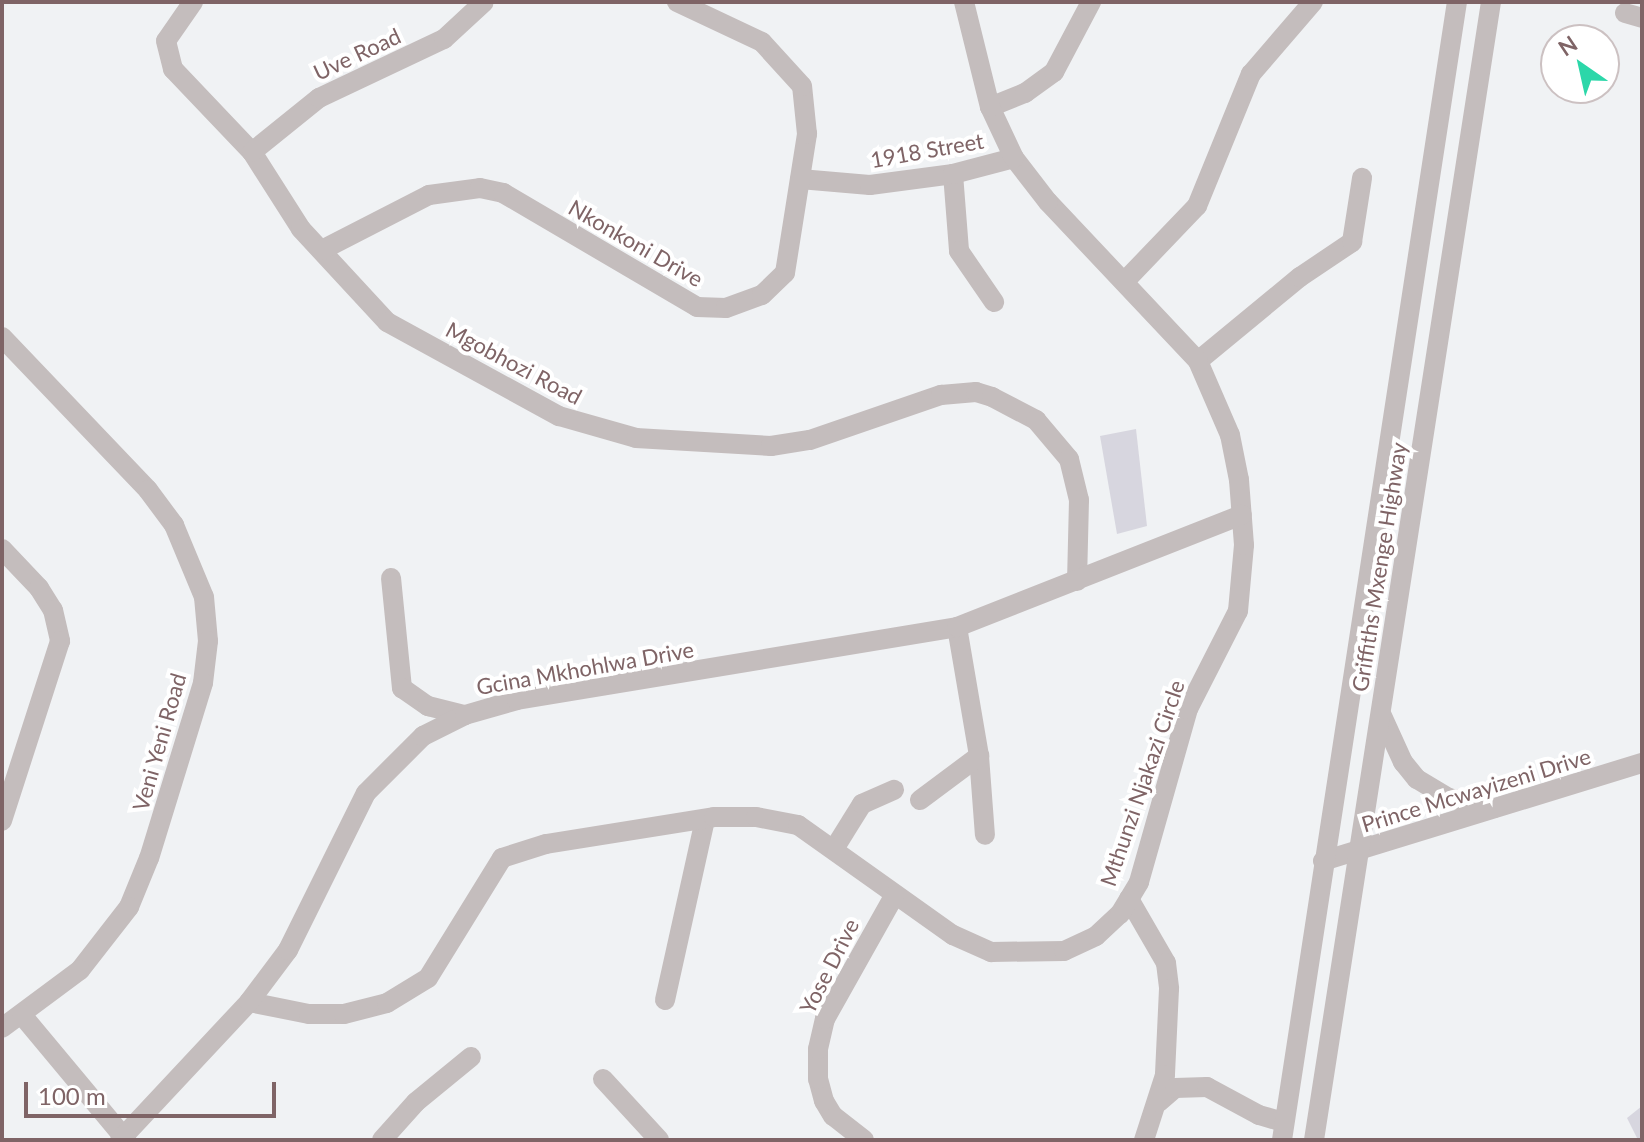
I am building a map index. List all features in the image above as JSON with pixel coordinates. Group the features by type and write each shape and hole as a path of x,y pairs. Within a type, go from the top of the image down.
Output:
{"street":[{"name":"Mgobhozi Road","path":"193,2 168,33 167,58 252,152 301,229 322,250 362,301 387,322 498,384 595,430 689,443 771,446 810,440 941,395 976,392 992,397 1036,420 1069,459 1079,500 1077,581"},
{"name":"Uve Road","path":"252,152 319,98 444,39 484,2"},
{"name":"Nkonkoni Drive","path":"322,250 429,195 456,189 493,190 669,295 697,307 726,308 762,295 785,273 807,109 802,86 762,42 677,2"},
{"name":"Mthunzi Njakazi Circle","path":"249,1002 309,1014 344,1014 387,1003 428,978 502,858 546,844 705,819 777,819 798,825 953,935 991,952 1036,955 1064,951 1096,936 1129,899 1188,709 1238,611 1242,515 1230,435 1198,361 1048,202 1014,158 990,107 964,2"},
{"path":"990,107 1025,93 1054,72 1091,2"},
{"path":"1125,281 1197,206 1251,74 1313,2"},
{"name":"Griffiths Mxenge Highway","path":"1283,1131 1457,2"},
{"name":"Griffiths Mxenge Highway","path":"1314,1140 1491,2"},
{"name":"1918 Street","path":"800,179 870,185 953,174 1014,158"},
{"path":"953,174 959,251 994,302"},
{"path":"1198,361 1300,277 1347,248 1355,233 1362,178"},
{"name":"Veni Yeni Road","path":"2,337 148,490 174,525 201,585 208,641 203,683 149,858 129,907 80,970 2,1028"},
{"name":"Gcina Mkhohlwa Drive","path":"123,1139 249,1002 314,905 366,793 423,736 465,715 517,700 957,627 1242,515"},
{"path":"2,549 39,588 53,610 60,641 2,821"},
{"path":"391,578 402,688 428,706 465,715"},
{"path":"957,627 979,756 985,835"},
{"path":"1381,712 1403,762 1417,779 1449,798 1496,808"},
{"path":"920,800 979,756"},
{"name":"Prince Mcwayizeni Drive","path":"1323,861 1642,763"},
{"path":"834,849 862,804 894,790"},
{"path":"665,1000 705,819"},
{"name":"Yose Drive","path":"864,1140 833,1116 824,1101 818,1079 818,1049 830,1009 894,896"},
{"path":"1129,899 1166,963 1165,1075 1159,1102 1144,1140"},
{"path":"22,1015 123,1139"},
{"path":"382,1140 416,1102 471,1057"},
{"path":"603,1079 659,1140"},
{"path":"1159,1102 1175,1088 1207,1087 1283,1131"}],"shaded area":[{"path":"1136,429 1147,526 1117,534 1100,436"},
{"path":"1642,1106 1642,1140 1638,1140 1627,1118"}]}
